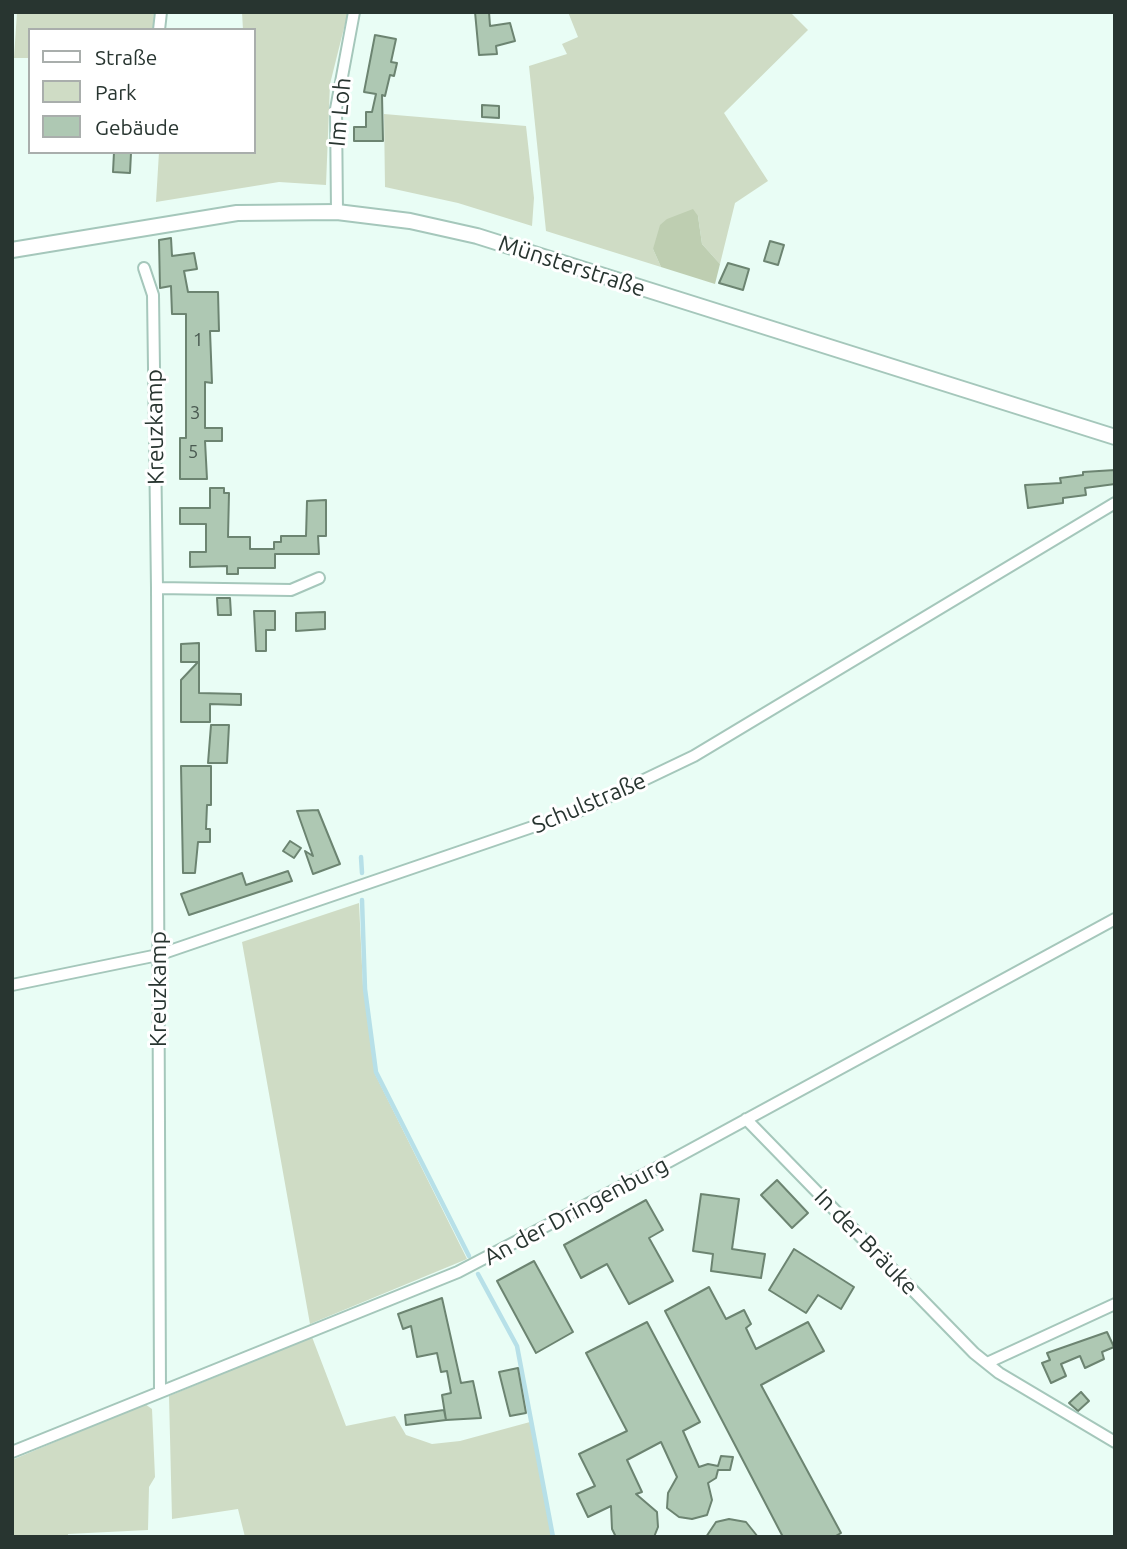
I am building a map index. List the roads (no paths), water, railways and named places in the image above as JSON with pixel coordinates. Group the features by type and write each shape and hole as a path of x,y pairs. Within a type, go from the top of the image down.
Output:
{"main road":[{"name":"Münsterstraße","path":"12,250 204,217 271,211 337,212 410,221 477,236 1115,437"}],"street":[{"name":"Im Loh","path":"337,212 336,109 354,12"},
{"name":"Kreuzkamp","path":"144,268 153,295 157,587 160,1391"},
{"name":"Schulstraße","path":"12,985 158,955 590,806 694,756 1115,503"},
{"path":"157,587 291,590 318,578"},
{"name":"An der Dringenburg","path":"12,1452 458,1272 1115,919"},
{"name":"In der Bräuke","path":"746,1119 974,1353 999,1373 1115,1442"},
{"path":"988,1363 1115,1304"}],"waterway":[{"path":"361,857 362,873"},
{"path":"362,900 365,989 376,1072 469,1256"},
{"path":"478,1274 517,1346 553,1537"}]}
